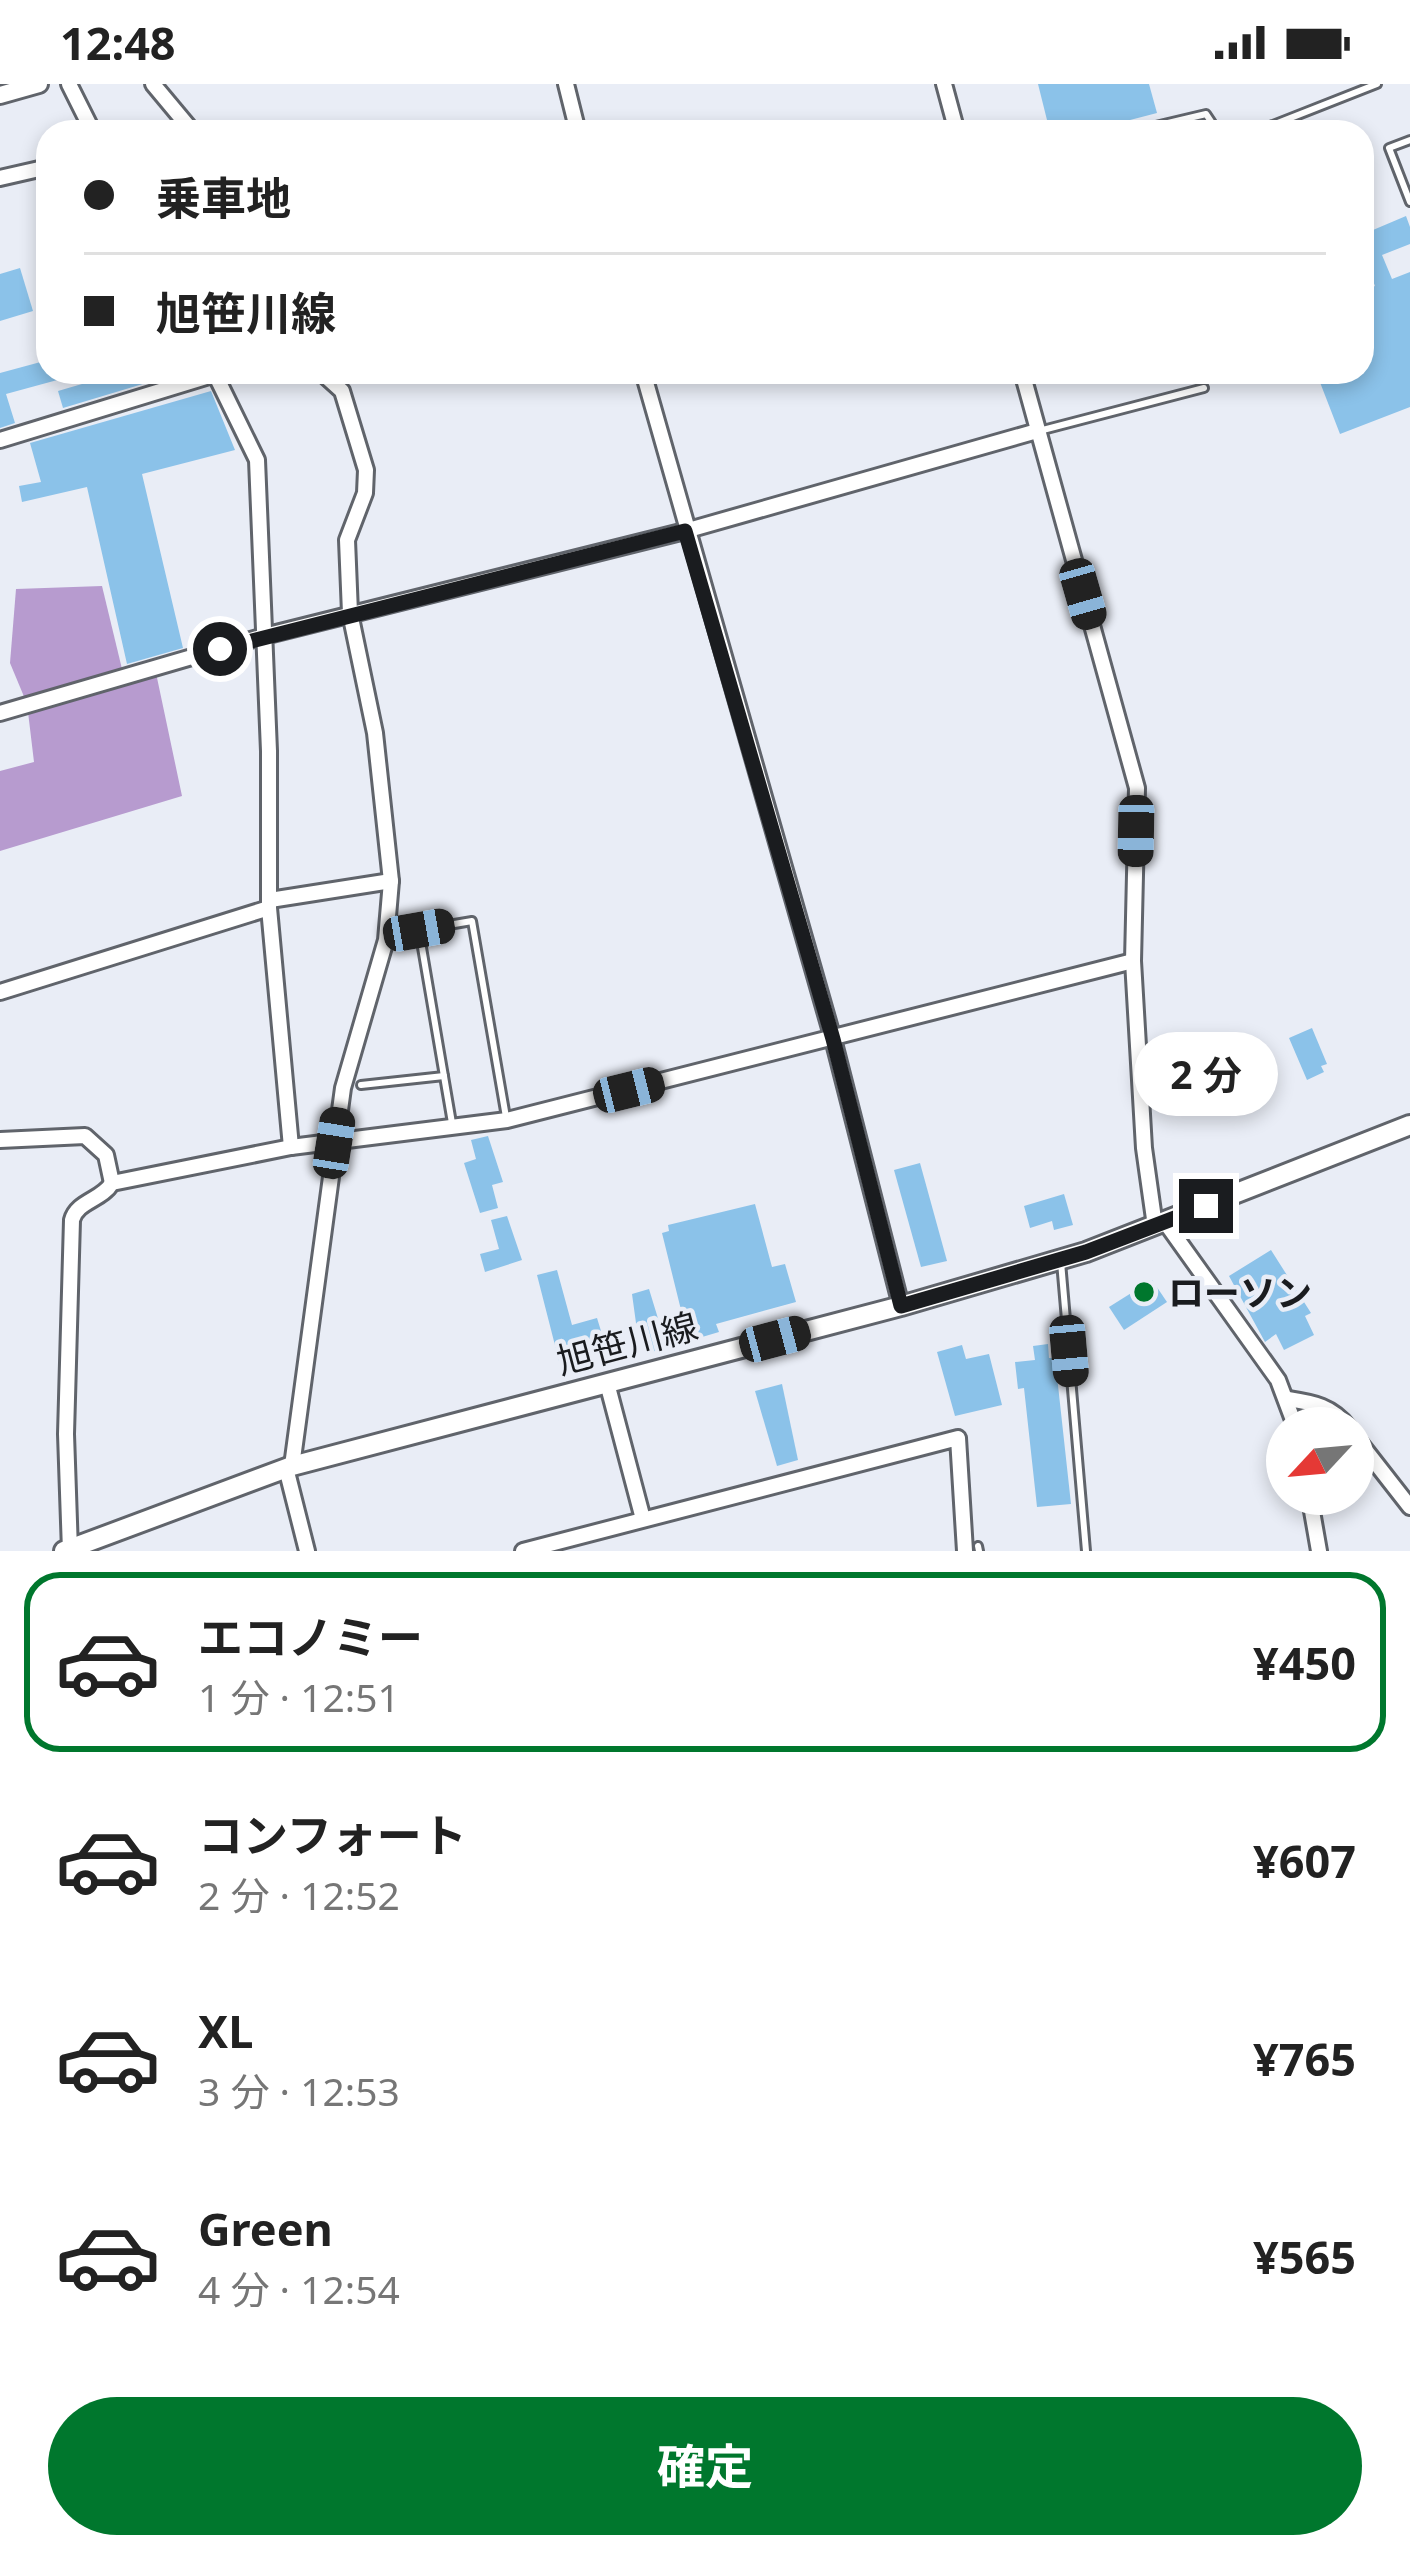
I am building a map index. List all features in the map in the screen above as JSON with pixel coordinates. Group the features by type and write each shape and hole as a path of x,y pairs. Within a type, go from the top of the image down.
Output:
{"main road":[{"name":"旭笹川線","path":"68,1550 289,1467 901,1306 1061,1259 1410,1125"}],"street":[{"path":"0,94 39,84"},
{"path":"69,84 87,120"},
{"path":"153,84 183,120"},
{"path":"566,84 575,120"},
{"path":"944,84 954,120"},
{"path":"0,178 36,170"},
{"path":"0,440 182,384"},
{"path":"223,384 257,460 270,904 291,1147"},
{"path":"307,1551 289,1467 343,1088 386,940 391,880 375,733 350,613 347,540 365,493 366,470 342,392 334,384"},
{"path":"646,384 833,1039 901,1306"},
{"path":"1025,384 1136,788 1133,961 1144,1148 1160,1224 1290,1407"},
{"path":"0,713 264,636 685,531 1037,431"},
{"path":"0,992 270,904 391,880"},
{"path":"68,1550 66,1434 73,1220 79,1207 102,1195 112,1183 291,1147 507,1120 1133,961"},
{"path":"0,1140 85,1136 106,1155 112,1183"},
{"path":"607,1383 643,1519"},
{"path":"1288,1399 1324,1407"},
{"path":"523,1551 958,1438 974,1549"},
{"path":"1374,1461 1410,1507"},
{"path":"1313,1515 1319,1551"}],"lane":[{"path":"1286,120 1377,84"},
{"path":"1181,120 1206,114 1210,120"},
{"path":"1410,140 1389,148 1410,202"},
{"path":"1037,431 1204,388"},
{"path":"453,1128 419,930 472,921 507,1120"},
{"path":"361,1085 444,1076"},
{"path":"1061,1259 1086,1551"}],"shaded area":[{"path":"102,586 122,669 25,699 10,663 16,589"},
{"path":"156,673 182,796 0,851 0,771 34,762 28,712"}],"building":[{"path":"1038,84 1149,84 1157,113 1130,120 1047,120"},
{"path":"1406,216 1410,244 1382,255 1392,279 1410,272 1410,407 1340,434 1321,384 1374,384 1374,230"},
{"path":"20,268 33,311 0,321 0,274"},
{"path":"36,363 36,384 43,384 6,394 15,423 0,428 0,373"},
{"path":"82,384 143,384 63,408 58,391"},
{"path":"211,391 235,450 142,474 183,648 127,664 87,487 22,502 19,486 41,482 30,443"},
{"path":"1312,1028 1327,1064 1321,1066 1324,1072 1307,1080 1289,1038"},
{"path":"488,1136 503,1182 492,1185 498,1208 480,1213 464,1163 476,1159 471,1140"},
{"path":"920,1163 947,1261 921,1267 894,1170"},
{"path":"1064,1194 1073,1225 1054,1230 1052,1221 1030,1228 1024,1206"},
{"path":"755,1204 772,1267 785,1264 796,1302 716,1324 719,1332 648,1353 636,1323 632,1294 649,1289 660,1325 683,1318 662,1233 669,1231 668,1225"},
{"path":"507,1216 522,1260 485,1272 480,1254 499,1249 491,1220"},
{"path":"1271,1250 1311,1313 1305,1316 1314,1335 1284,1350 1276,1334 1265,1342 1229,1276"},
{"path":"557,1270 572,1325 597,1318 599,1349 590,1351 594,1366 583,1369 579,1356 559,1361 537,1275"},
{"path":"1152,1280 1167,1302 1124,1330 1109,1307"},
{"path":"1048,1344 1049,1358 1055,1358 1071,1504 1037,1507 1024,1388 1018,1389 1015,1362 1035,1360 1033,1346"},
{"path":"962,1345 966,1359 989,1354 1002,1405 955,1416 937,1352"},
{"path":"782,1384 798,1460 777,1466 755,1391"}],"place":[{"name":"ローソン","path":"1144,1292"}],"route":[{"path":"220,649 685,531 833,1039 901,1306 1086,1252 1206,1206"}]}
